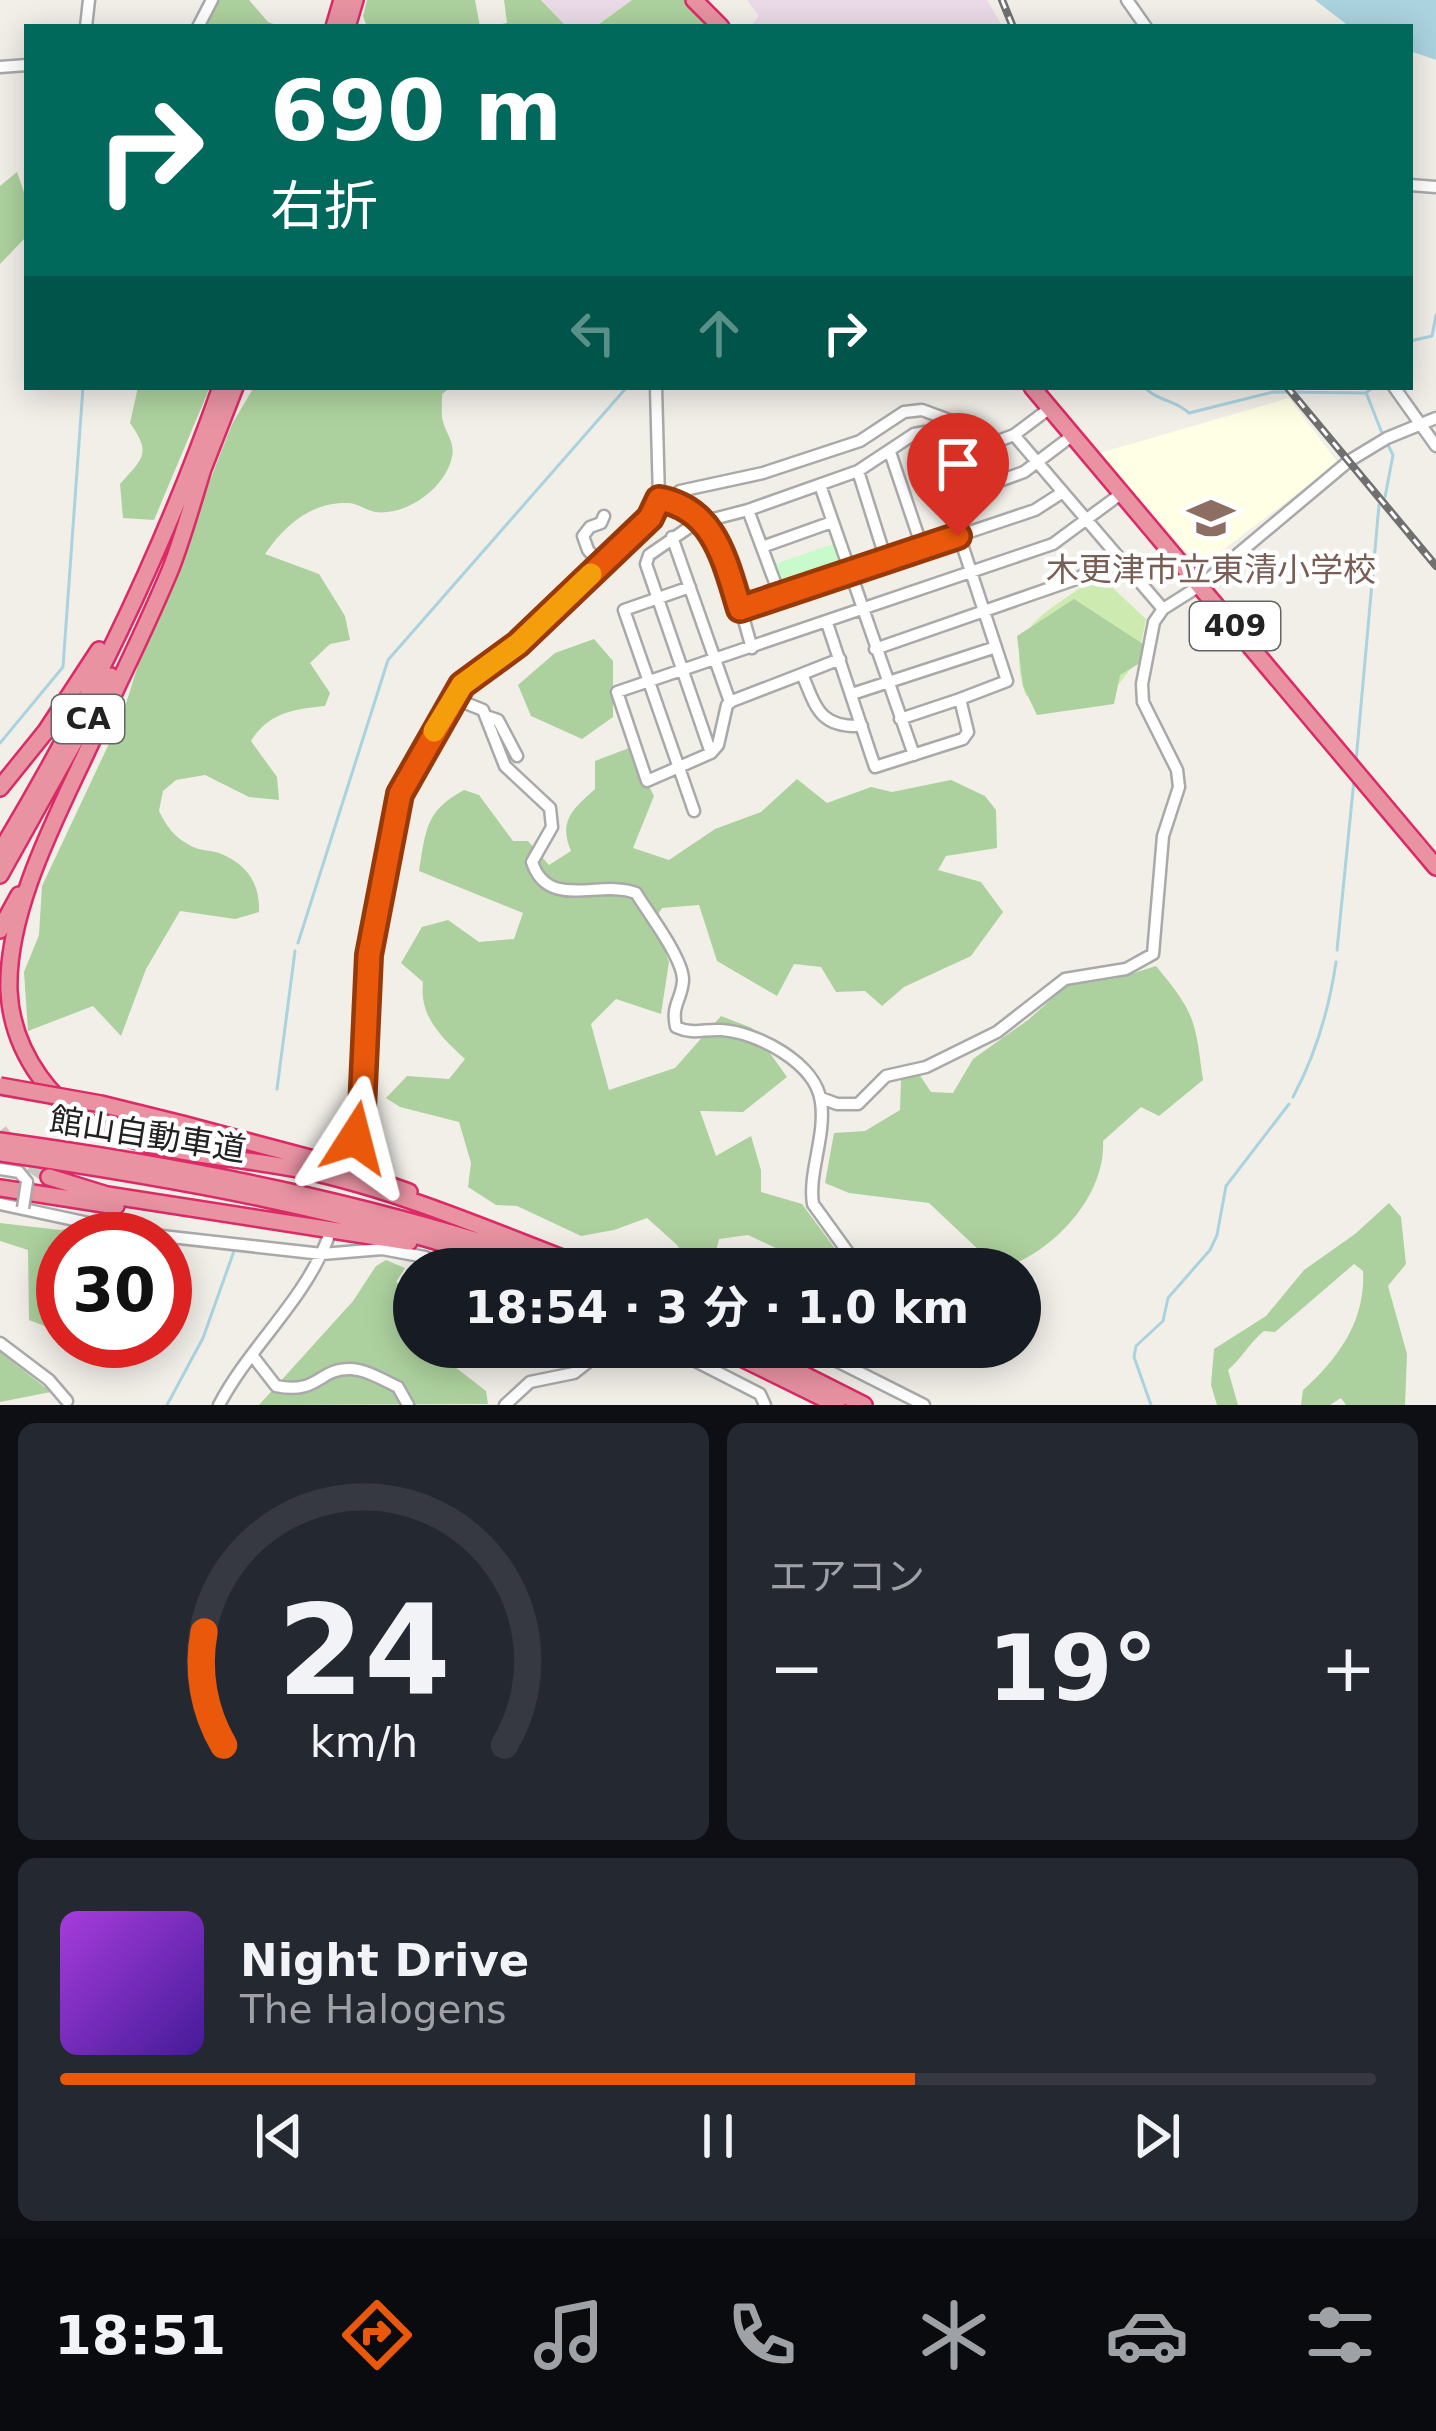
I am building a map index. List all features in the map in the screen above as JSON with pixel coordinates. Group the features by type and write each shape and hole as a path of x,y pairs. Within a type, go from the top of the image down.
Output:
{"highway":[{"path":"694,0 718,24"},
{"name":"CA","path":"197,468 220,390"},
{"name":"CA","path":"0,875 95,707 235,390"},
{"name":"409","path":"1035,390 1436,867"},
{"path":"0,788 91,665 197,468"},
{"path":"0,930 50,833 171,567 197,468"},
{"name":"CA","path":"0,852 161,555"},
{"path":"50,833 21,913 9,992 17,1030 32,1065 66,1105 112,1133 309,1171 421,1205 533,1248"},
{"path":"0,1086 101,1104 369,1176 511,1240"},
{"name":"館山自動車道","path":"0,1142 207,1173 325,1197 499,1248"},
{"name":"館山自動車道","path":"0,1153 302,1205 458,1248"},
{"path":"50,1177 107,1195 442,1248"},
{"path":"0,1188 115,1206 220,1210"},
{"path":"762,1368 837,1405"},
{"path":"793,1368 864,1405"}],"street":[{"path":"656,390 663,500"},
{"path":"1396,390 1436,446"},
{"path":"711,754 646,560 694,524 858,471 914,434 925,432 962,451 977,449 1014,435 1050,408"},
{"path":"351,1156 362,1109 369,955 395,808 462,685 518,644 650,518 663,500 680,491 763,473 860,441 904,412 922,410 952,421 977,449"},
{"path":"821,1098 858,1104 886,1076 926,1067 998,1032 1065,979 1126,969 1153,954 1163,836 1179,787 1177,770 1143,702 1154,622 1163,609 1201,586 1349,461 1388,437 1436,418"},
{"path":"900,719 1007,681 925,432"},
{"path":"1014,435 1163,609"},
{"path":"946,500 1004,481 1038,463 1073,435"},
{"path":"890,452 922,548"},
{"path":"858,471 886,560"},
{"path":"820,485 914,755"},
{"path":"740,609 1035,510 1063,492"},
{"path":"672,537 716,659 730,703 711,754 647,781 617,692 716,659 752,648 970,575 1053,544 1122,493"},
{"path":"663,500 679,502 704,523 721,548 752,648"},
{"path":"748,510 780,596"},
{"path":"601,565 583,536 602,523 604,516"},
{"path":"762,547 832,522"},
{"path":"875,650 1079,578 1114,552"},
{"path":"690,587 624,610 694,812"},
{"path":"827,623 875,766 967,735 960,699"},
{"path":"852,694 996,647"},
{"path":"730,703 840,659"},
{"path":"802,674 818,713 842,727 862,726"},
{"path":"453,698 483,710 506,766 553,814 532,862 537,876 562,891 613,888 636,893 682,972 680,994 672,1010 676,1027 691,1033 727,1030 802,1065 821,1098 813,1204 845,1248"},
{"path":"489,717 498,720 518,756"},
{"path":"0,1169 20,1172 27,1182 23,1208"},
{"path":"0,1204 135,1233 322,1254 393,1251"},
{"path":"219,1405 239,1368 322,1254 328,1238"},
{"path":"0,1343 49,1380 66,1404"},
{"path":"252,1355 276,1386 305,1388 332,1372 352,1369 398,1387 408,1405"},
{"path":"505,1405 530,1382 580,1368"},
{"path":"709,1368 760,1394 765,1405"},
{"path":"846,1368 903,1400 924,1405"}],"shaded area":[{"path":"542,0 632,0 598,24 564,24"},
{"path":"747,0 987,0 1001,24 752,24 759,16"},
{"name":"木更津市立東清小学校","path":"1289,398 1338,463 1200,567 1100,453"}],"green space":[{"path":"212,0 249,0 274,24 203,24"},
{"path":"367,0 475,0 479,24 366,24"},
{"path":"504,0 541,0 564,24 502,24 507,23"},
{"path":"632,0 684,0 709,24 599,24"},
{"path":"17,172 24,192 24,239 0,264 0,186"},
{"path":"137,390 209,390 154,520 123,518 120,484 143,449 130,423"},
{"path":"252,390 447,390 442,394 442,419 452,457 433,490 411,505 387,512 348,503 322,506 290,525 265,554 319,574 345,616 350,640 330,644 310,663 330,693 325,706 283,714 265,724 251,741 277,777 279,800 249,797 205,775 176,780 163,791 159,811 172,831 191,846 219,853 244,869 254,883 259,912 235,919 180,911 146,969 121,1036 93,1006 28,1031 24,972 39,935 42,886 122,716 232,424"},
{"path":"839,542 849,572 780,596 769,566"},
{"path":"1098,574 1146,619 1138,659 1119,684 1026,696 1020,671 1025,635 1049,610"},
{"path":"1074,599 1143,644 1140,663 1120,675 1114,704 1037,715 1023,686 1017,636"},
{"path":"594,639 613,661 613,717 582,739 531,716 518,685 555,653"},
{"path":"629,748 654,796 633,848 669,860 715,829 761,812 797,779 827,803 871,787 892,792 951,780 985,796 996,810 997,848 946,856 938,870 981,882 1003,912 971,956 904,987 882,1006 865,991 836,992 821,967 794,964 777,996 717,961 699,905 662,908 654,921 669,962 661,1014 616,999 591,1024 609,1090 675,1068 721,1016 752,1028 787,1077 743,1112 700,1111 716,1156 751,1136 761,1170 761,1192 802,1204 834,1248 776,1248 748,1235 719,1239 717,1248 679,1248 647,1218 581,1236 517,1206 496,1205 468,1187 471,1163 459,1122 400,1107 386,1098 407,1076 449,1079 465,1059 428,1016 423,982 401,963 422,927 448,920 479,942 514,939 523,913 419,871 434,814 464,790 479,795 513,841 528,841 549,865 571,851 567,823 595,789 595,761"},
{"path":"1156,966 1191,1018 1203,1080 1159,1116 1141,1107 1103,1141 1102,1162 1085,1202 1041,1249 977,1248 929,1203 849,1193 825,1183 834,1133 865,1131 900,1110 901,1080 919,1074 931,1092 953,1093 973,1059 1066,986"},
{"path":"1389,1203 1401,1217 1406,1264 1388,1286 1407,1354 1405,1405 1346,1405 1341,1398 1330,1405 1301,1405 1303,1390 1338,1352 1355,1322 1363,1271 1354,1264 1275,1332 1259,1335 1228,1370 1238,1405 1217,1405 1211,1385 1214,1349 1266,1316 1304,1270"},
{"path":"0,1223 36,1227 36,1323 29,1320 28,1250 0,1241"},
{"path":"386,1260 393,1263 393,1368 456,1368 486,1391 488,1404 259,1405 353,1301 376,1266"},
{"path":"0,1352 51,1392 0,1402"}],"water":[{"path":"1315,0 1436,0 1436,60 1413,52 1413,24 1346,24"}],"waterway":[{"path":"1413,340 1432,336 1436,315"},
{"path":"0,743 63,667 83,390"},
{"path":"298,943 388,660 624,390"},
{"path":"1148,390 1189,413 1273,392 1370,390"},
{"path":"1367,395 1382,433"},
{"path":"1385,497 1393,455 1388,445"},
{"path":"1356,761 1379,505"},
{"path":"1337,950 1354,780"},
{"path":"277,1089 295,951"},
{"path":"1293,1097 1320,1031 1336,962"},
{"path":"1151,1405 1134,1357 1136,1346 1163,1321 1168,1298 1210,1250 1226,1186 1289,1104"},
{"path":"167,1405 203,1338 234,1251"}],"tunnel":[{"path":"0,1131 23,1159 49,1177"}],"railway":[{"path":"1002,0 1012,24"},
{"path":"1289,390 1436,566"}],"slow traffic":[{"path":"434,731 462,685 518,644 591,574"}],"place":[{"name":"木更津市立東清小学校","path":"1211,518"}],"route":[{"path":"355,1138 362,1109 369,955 395,808 462,685 518,644 650,518 659,499 679,502 704,523 721,548 740,609 958,536"}]}
